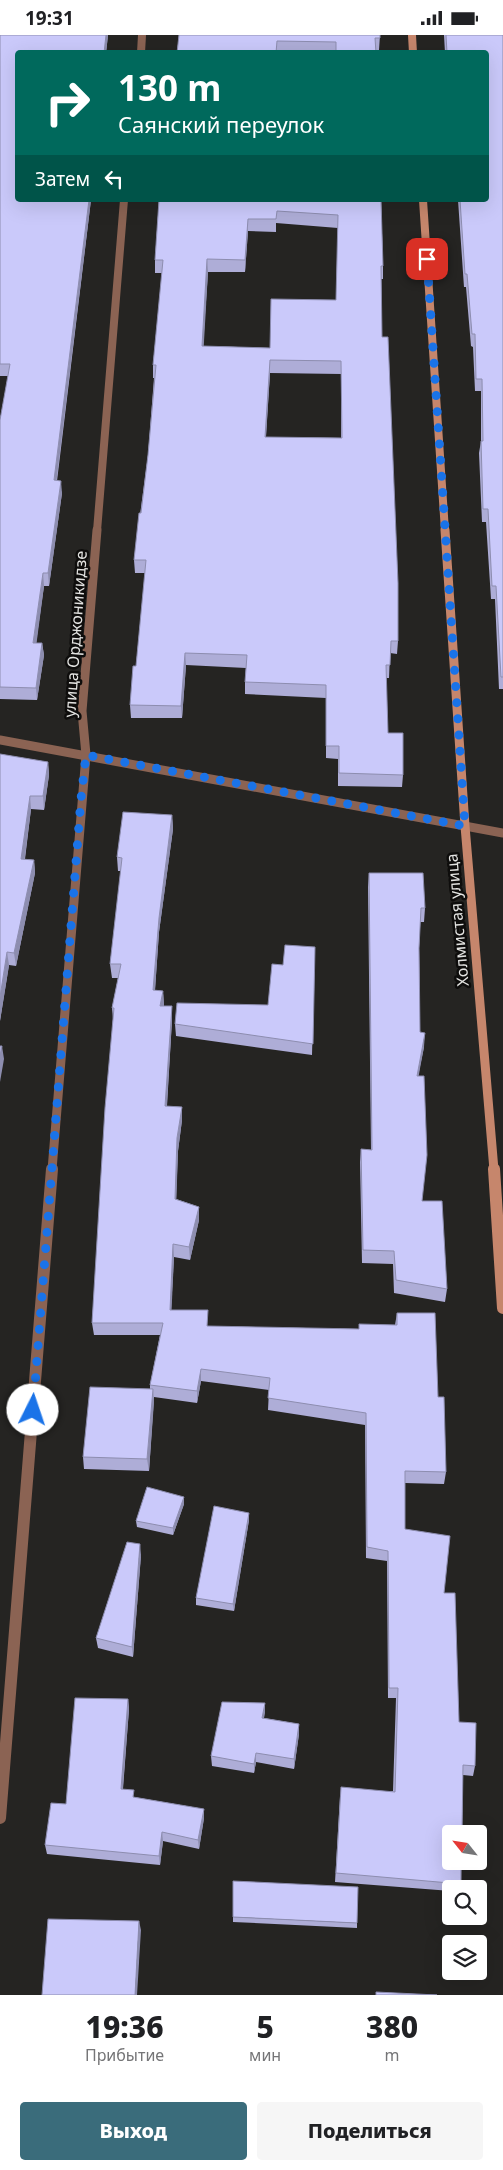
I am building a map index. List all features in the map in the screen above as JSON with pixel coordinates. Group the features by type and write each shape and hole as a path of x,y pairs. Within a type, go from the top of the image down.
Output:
{"street":[{"path":"141,50 142,35"},
{"path":"412,35 413,50"},
{"name":"улица Орджоникидзе","path":"0,1819 86,755 82,711 124,202"},
{"name":"Холмистая улица","path":"423,202 465,826 496,1194 503,1307"},
{"path":"0,740 503,833"}],"building":[{"path":"0,35 106,35 104,50 15,50 15,202 89,202 54,480 61,481 48,573 43,573 33,643 42,643 36,688 0,687 0,420 10,364 0,364"},
{"path":"179,35 380,35 380,38 375,38 376,50 336,50 336,42 277,41 276,50 177,50"},
{"path":"446,35 503,35 503,677 501,677 496,586 492,586 488,509 483,509 482,379 476,379 475,334 472,334 467,274 465,274 460,202 489,202 489,50 447,50"},
{"path":"159,202 381,202 382,337 388,337 398,583 398,641 391,641 390,665 386,665 388,733 403,733 403,775 339,773 339,746 326,746 326,685 245,682 247,655 185,653 181,706 130,705 133,666 136,666 146,560 134,560 148,455 156,365 153,365 163,260 155,260","holes":["277,211 338,215 336,300 271,299 270,348 202,346 207,259 245,260 248,219 276,219","270,360 341,361 342,438 265,437"]},
{"path":"0,754 48,762 43,796 30,796 21,859 34,860 14,953 7,952 0,997"},
{"path":"123,812 172,815 159,918 153,990 163,991 160,1006 172,1006 165,1106 182,1107 177,1138 175,1199 199,1207 189,1247 173,1244 170,1310 208,1310 207,1326 359,1329 359,1324 397,1325 397,1313 435,1313 438,1397 444,1397 446,1472 405,1471 405,1529 450,1536 444,1593 455,1593 459,1722 476,1723 475,1766 463,1765 462,1825 442,1825 442,1870 461,1870 461,1880 442,1880 442,1882 336,1873 341,1787 395,1792 398,1688 389,1688 388,1551 367,1547 366,1413 268,1398 270,1378 201,1369 197,1391 150,1385 163,1323 92,1323 105,1108 114,1008 112,1008 121,964 110,964 122,858 117,857"},
{"path":"369,873 423,873 425,908 421,908 419,948 420,1032 425,1033 417,1076 424,1076 427,1155 422,1201 442,1201 447,1289 396,1280 394,1251 363,1250 361,1149 372,1150"},
{"path":"285,945 315,947 313,1044 175,1024 177,1003 268,1005 272,964 283,965"},
{"path":"90,1387 153,1389 147,1459 83,1457"},
{"path":"147,1487 184,1497 173,1528 136,1521"},
{"path":"214,1506 249,1513 233,1604 196,1598"},
{"path":"127,1542 140,1544 132,1647 96,1638"},
{"path":"75,1698 128,1699 121,1789 134,1790 133,1797 204,1809 198,1840 162,1832 159,1856 45,1845 51,1803 66,1804"},
{"path":"222,1702 265,1703 262,1718 299,1724 294,1759 256,1753 254,1764 211,1756"},
{"path":"233,1881 358,1887 357,1923 233,1917"},
{"path":"48,1919 139,1921 135,1995 42,1995"},
{"path":"376,1992 437,1995 376,1995"}],"route":[{"path":"33,1410 86,755 465,826 427,259"}]}
